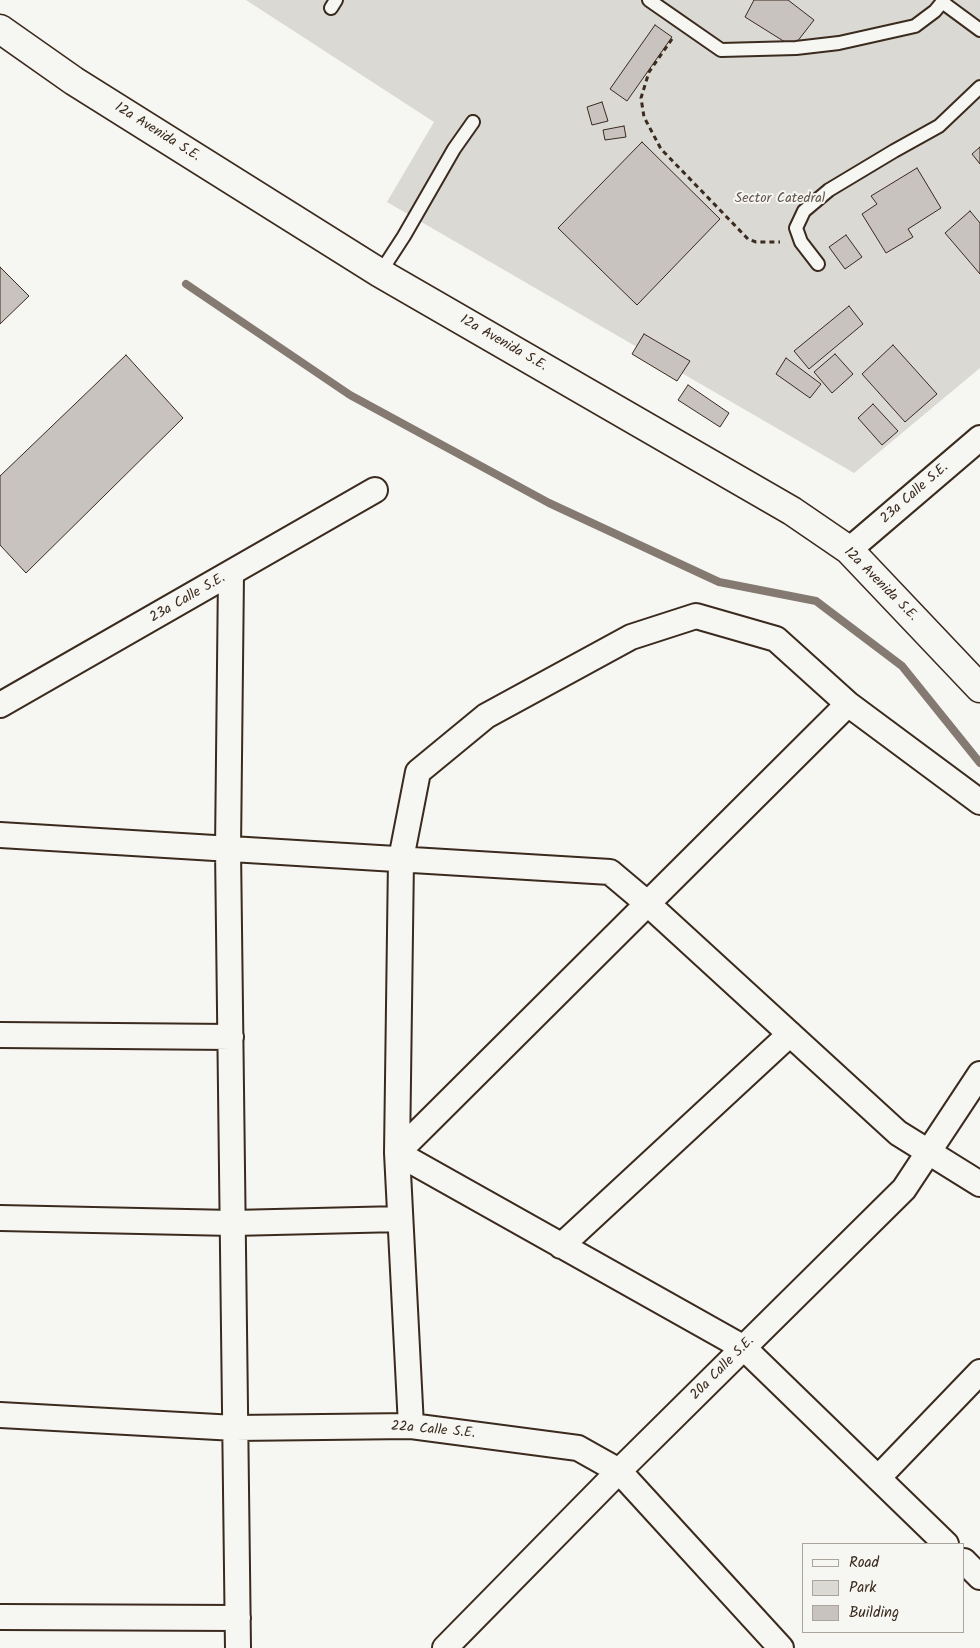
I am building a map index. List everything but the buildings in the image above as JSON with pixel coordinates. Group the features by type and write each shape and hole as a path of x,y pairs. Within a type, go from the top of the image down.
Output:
{"street":[{"name":"12a Avenida S.E.","path":"0,29 74,81 380,273 792,511 849,550 980,688"},
{"name":"23a Calle S.E.","path":"849,550 980,438"},
{"name":"23a Calle S.E.","path":"0,705 375,490"},
{"path":"231,574 228,849 238,1648"},
{"path":"411,1426 397,1153 401,859 418,772 486,716 631,637 696,616 776,639 848,704 980,802"},
{"path":"397,1153 848,704"},
{"path":"0,835 610,872 648,904 898,1133 980,1184"},
{"path":"561,1246 790,1034"},
{"path":"0,1035 231,1037"},
{"name":"20a Calle S.E.","path":"445,1648 619,1471 904,1188 980,1074"},
{"path":"397,1153 744,1348 945,1543"},
{"path":"0,1218 233,1223 400,1219"},
{"path":"878,1478 980,1372"},
{"name":"22a Calle S.E.","path":"0,1416 235,1428 411,1426 578,1448 619,1471 781,1648"},
{"path":"965,1562 980,1577"},
{"path":"0,1617 238,1618"}],"lane":[{"path":"649,0 720,50 796,48 839,43 915,26 935,11 943,1 980,30"},
{"path":"818,264 801,242 796,228 804,211 829,190 939,126 980,86"},
{"path":"380,273 472,122"}],"path":[{"path":"683,24 649,72 641,98 644,116 661,149 748,239 756,242 801,242"}],"green space":[{"name":"Sector Catedral","path":"246,0 980,0 980,368 854,473 387,202 434,122"}],"waterway":[{"path":"186,284 350,395 549,503 719,582 816,601 902,666 980,763"}]}
